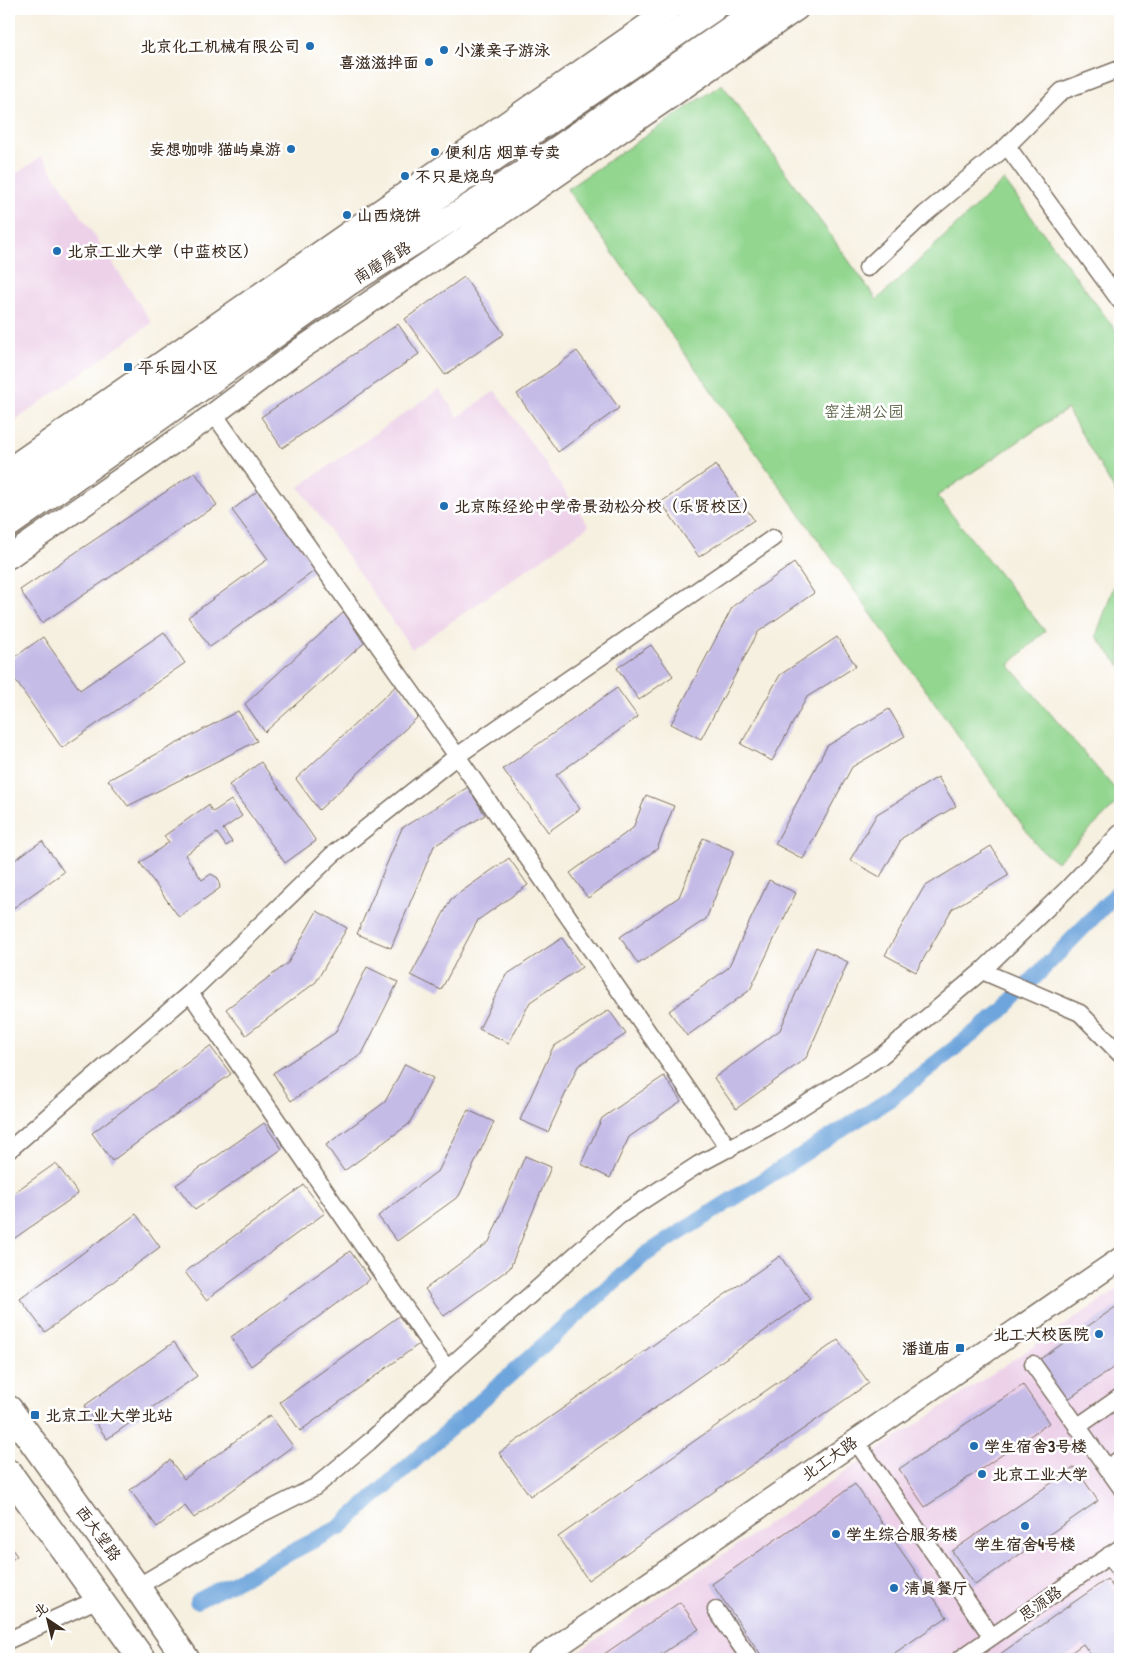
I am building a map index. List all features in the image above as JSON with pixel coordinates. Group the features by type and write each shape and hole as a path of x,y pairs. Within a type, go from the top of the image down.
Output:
{"main road":[{"name":"南磨房路","path":"9,494 360,249 712,9"},
{"name":"南磨房路","path":"9,524 349,282 520,175 760,9"},
{"name":"西大望路","path":"9,1408 186,1659"},
{"path":"9,1473 142,1659"}],"street":[{"path":"9,468 670,9"},
{"path":"9,557 214,414 302,348 533,192 797,9"},
{"path":"867,268 925,214 1007,146 1062,91 1120,69"},
{"path":"1007,146 1120,301"},
{"path":"267,290 360,249"},
{"path":"302,348 349,282"},
{"path":"214,414 457,756 729,1148"},
{"path":"9,1150 190,992 332,855 457,756 773,538"},
{"path":"137,1587 256,1517 315,1486 369,1442 447,1369 619,1216 699,1164 778,1122 880,1057 982,971 1067,889 1120,833"},
{"path":"982,971 1080,1013 1120,1054"},
{"path":"190,992 447,1369"},
{"name":"北工大路","path":"539,1659 1120,1259"},
{"path":"1033,1364 1077,1427 1114,1464 1120,1486"},
{"path":"1077,1427 1120,1397"},
{"path":"855,1440 992,1637"},
{"path":"1115,1552 1120,1571"},
{"name":"思源路","path":"960,1659 1115,1552"},
{"path":"9,1640 98,1599"},
{"path":"716,1610 750,1659"}],"shaded area":[{"name":"北京工业大学（中蓝校区）","path":"42,156 152,323 9,425 9,179"},
{"name":"北京陈经纶中学帝景劲松分校（乐贤校区）","path":"439,389 458,417 495,391 589,526 412,649 299,487"},
{"name":"北京工业大学","path":"1120,1288 1120,1659 567,1659"}],"green space":[{"name":"窑洼湖公园","path":"722,84 877,300 1004,180 1120,336 1120,500 1067,409 937,496 1045,631 1009,665 1120,795 1120,800 1057,862 1038,847 567,189"},
{"path":"1120,569 1120,666 1096,636"}],"building":[{"path":"464,277 504,334 445,375 405,319"},
{"path":"398,324 419,354 282,448 261,417"},
{"path":"577,351 619,408 558,452 517,394"},
{"path":"716,465 754,520 699,557 661,502"},
{"path":"195,472 217,505 42,623 20,590"},
{"path":"259,490 317,569 210,647 188,617 268,559 232,510"},
{"path":"794,563 814,593 758,632 701,739 671,724 733,606"},
{"path":"344,612 364,643 265,732 245,704"},
{"path":"164,632 185,663 62,748 9,671 9,661 43,637 80,690"},
{"path":"837,637 856,666 807,697 772,761 741,744 780,675"},
{"path":"651,645 673,676 639,700 617,668"},
{"path":"398,684 418,717 319,810 296,779"},
{"path":"617,688 638,717 556,775 580,809 548,832 503,769"},
{"path":"889,709 905,736 852,767 803,859 775,844 827,746"},
{"path":"238,711 257,741 128,806 108,780"},
{"path":"261,762 316,841 285,863 229,785"},
{"path":"938,777 956,806 902,838 880,877 850,860 877,814"},
{"path":"468,787 485,815 434,846 391,948 357,934 402,828"},
{"path":"646,795 674,806 657,849 588,898 570,873 633,828"},
{"path":"231,800 242,816 223,829 232,842 226,846 217,833 185,855 202,880 211,874 218,878 220,888 179,917 140,863 169,842 164,836 208,805 213,812"},
{"path":"703,838 734,851 706,919 638,964 620,937 679,897"},
{"path":"42,841 64,872 9,911 9,864"},
{"path":"991,846 1009,875 952,909 916,972 885,955 924,887"},
{"path":"509,858 528,885 478,920 441,990 411,975 451,899"},
{"path":"769,880 796,893 750,990 687,1036 669,1011 728,968"},
{"path":"317,911 347,928 316,982 246,1035 226,1009 288,963"},
{"path":"562,938 582,967 530,1002 509,1043 479,1029 506,975"},
{"path":"816,947 848,962 806,1058 736,1109 714,1078 780,1030"},
{"path":"367,967 398,982 362,1054 291,1101 273,1073 335,1033"},
{"path":"609,1010 626,1034 578,1066 548,1132 520,1120 553,1047"},
{"path":"210,1046 231,1074 112,1161 92,1133"},
{"path":"405,1064 433,1078 409,1124 344,1171 326,1145 385,1102"},
{"path":"664,1076 681,1101 629,1137 610,1178 581,1164 602,1118"},
{"path":"468,1110 494,1122 459,1196 397,1241 378,1216 439,1170"},
{"path":"264,1123 282,1149 195,1210 176,1185"},
{"path":"525,1156 551,1167 510,1268 444,1316 425,1289 489,1242"},
{"path":"56,1163 78,1194 9,1242 9,1196"},
{"path":"304,1185 325,1213 206,1300 185,1272"},
{"path":"136,1214 160,1247 45,1332 20,1299"},
{"path":"350,1251 370,1279 251,1366 231,1337"},
{"path":"780,1256 810,1299 530,1496 499,1453"},
{"name":"北工大校医院","path":"1120,1304 1120,1363 1061,1404 1033,1364"},
{"path":"399,1316 419,1344 300,1431 280,1402"},
{"path":"838,1340 869,1383 588,1580 558,1537"},
{"path":"174,1342 197,1376 107,1439 84,1406"},
{"name":"学生宿舍3号楼","path":"1023,1385 1049,1423 925,1507 899,1469"},
{"path":"270,1415 293,1446 194,1518 185,1506 157,1527 130,1490 170,1460 184,1479"},
{"name":"学生宿舍4号楼","path":"1075,1467 1098,1501 975,1585 952,1551"},
{"name":"学生综合服务楼","path":"855,1484 947,1617 886,1659 764,1659 712,1584"},
{"path":"9,1545 17,1556 9,1562"},
{"path":"1107,1579 1120,1597 1120,1657 1116,1659 1094,1659 1083,1644 1062,1659 993,1659"},
{"path":"680,1602 699,1629 654,1659 597,1659"}],"waterway":[{"path":"197,1601 340,1527 643,1256 890,1099 1002,1011 1120,890"}],"place":[{"name":"北京化工机械有限公司","path":"310,46"},
{"name":"小漾亲子游泳","path":"444,50"},
{"name":"喜滋滋拌面","path":"429,62"},
{"name":"妄想咖啡 猫屿桌游","path":"291,149"},
{"name":"便利店 烟草专卖","path":"435,152"},
{"name":"不只是烧鸟","path":"405,176"},
{"name":"山西烧饼","path":"347,215"},
{"name":"北京工业大学（中蓝校区）","path":"57,251"},
{"name":"平乐园小区","path":"128,367"},
{"name":"北京陈经纶中学帝景劲松分校（乐贤校区）","path":"444,506"},
{"name":"北工大校医院","path":"1099,1334"},
{"name":"潘道庙","path":"960,1348"},
{"name":"北京工业大学北站","path":"35,1415"},
{"name":"学生宿舍3号楼","path":"974,1446"},
{"name":"北京工业大学","path":"982,1474"},
{"name":"学生宿舍4号楼","path":"1025,1526"},
{"name":"学生综合服务楼","path":"836,1534"},
{"name":"清真餐厅","path":"894,1588"}]}
